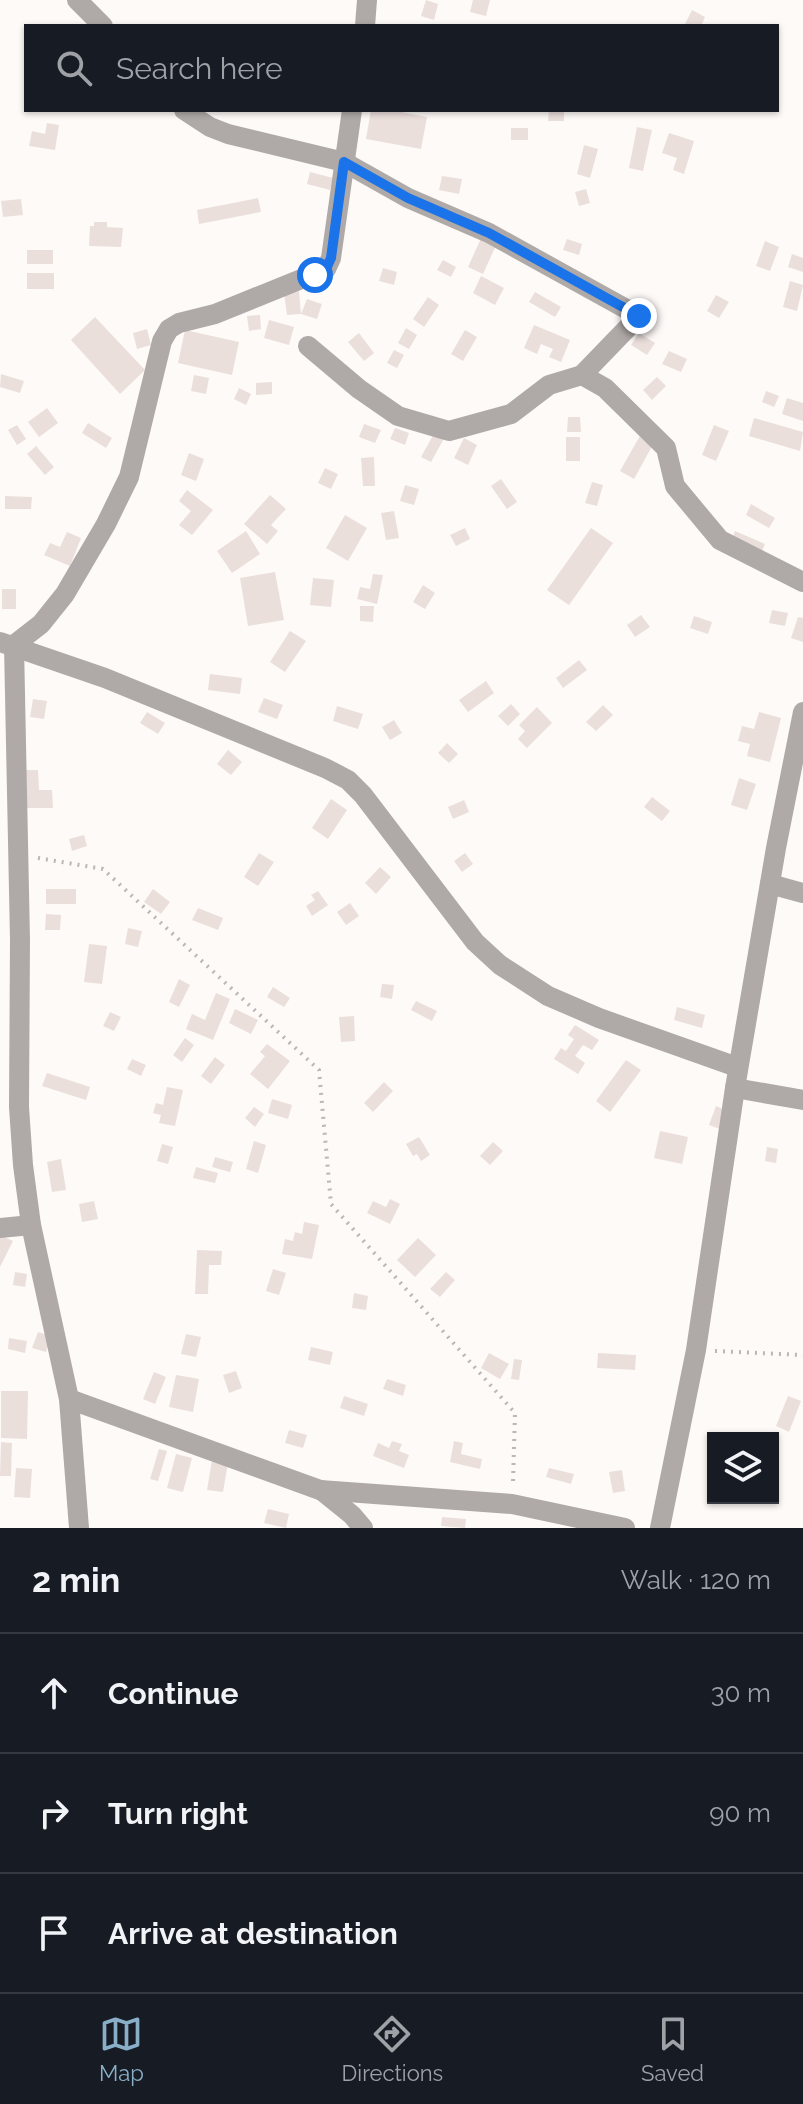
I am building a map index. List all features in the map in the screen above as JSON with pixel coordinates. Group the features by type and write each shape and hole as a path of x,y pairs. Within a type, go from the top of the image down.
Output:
{"street":[{"path":"77,0 101,24"},
{"path":"365,24 367,0"},
{"path":"187,112 228,134 344,162 408,198 489,233 639,316 582,375 549,385 511,414 449,431 398,416 359,389 308,346"},
{"path":"7,643 41,624 65,594 106,524 129,477 162,341 169,329 179,323 215,314 326,269 331,258 352,112"},
{"path":"582,375 605,388 666,448 675,486 720,540 803,582"},
{"path":"7,643 18,855 19,1107 23,1165 31,1225 69,1399 79,1528"},
{"path":"7,643 105,678 348,780 363,795 475,942 500,965 548,996 599,1018 737,1067"},
{"path":"660,1528 696,1350 737,1067 803,712"},
{"path":"770,884 803,893"},
{"path":"735,1088 803,1100"},
{"path":"0,1228 31,1225"},
{"path":"69,1399 320,1490 512,1504 625,1528"},
{"path":"320,1490 352,1515 363,1528"}],"path":[{"path":"18,855 103,869 319,1070 331,1204 515,1413 512,1504"},
{"path":"696,1350 803,1355"}],"building":[{"path":"426,0 438,4 434,20 421,16"},
{"path":"473,0 490,0 486,16 470,12"},
{"path":"692,10 705,17 702,24 685,24"},
{"path":"371,112 401,112 427,117 421,149 366,139"},
{"path":"549,112 564,112 564,121 548,121"},
{"path":"47,123 59,125 55,150 29,146 32,131 45,134"},
{"path":"637,127 652,130 643,171 629,168"},
{"path":"511,128 528,128 528,140 511,140"},
{"path":"669,133 694,141 684,174 673,170 677,158 662,153"},
{"path":"584,145 598,149 590,178 577,174"},
{"path":"310,172 333,178 330,190 307,184"},
{"path":"442,176 462,179 459,194 439,190"},
{"path":"586,189 590,203 579,206 575,192"},
{"path":"258,198 261,212 199,224 197,210"},
{"path":"21,199 23,215 3,217 1,201"},
{"path":"94,222 107,222 107,227 123,228 121,247 89,246 90,226 94,226"},
{"path":"483,234 498,241 483,274 468,267"},
{"path":"567,239 582,244 579,255 563,250"},
{"path":"765,241 779,247 770,271 756,266"},
{"path":"27,250 53,250 53,264 27,264"},
{"path":"792,254 803,258 803,272 788,267"},
{"path":"443,260 456,267 451,277 437,270"},
{"path":"383,268 397,272 394,285 379,281"},
{"path":"27,273 54,273 54,289 27,289"},
{"path":"481,276 504,288 495,305 473,293"},
{"path":"790,281 803,285 797,311 783,307"},
{"path":"299,291 301,314 287,315 284,293"},
{"path":"535,292 561,307 555,317 529,302"},
{"path":"716,295 729,302 719,318 707,311"},
{"path":"428,297 439,305 424,327 413,319"},
{"path":"307,299 322,304 317,319 301,314"},
{"path":"260,315 261,329 249,331 247,316"},
{"path":"95,317 145,370 120,394 71,340"},
{"path":"269,320 294,327 289,345 264,338"},
{"path":"534,325 570,340 561,362 549,357 553,349 541,344 537,354 524,348"},
{"path":"406,328 417,335 409,349 398,343"},
{"path":"147,329 151,345 137,349 133,333"},
{"path":"185,330 239,342 232,375 178,363"},
{"path":"465,330 477,337 463,361 451,354"},
{"path":"359,333 374,353 364,361 348,342"},
{"path":"639,333 655,343 647,355 631,345"},
{"path":"394,350 404,355 397,368 387,363"},
{"path":"669,351 687,359 681,372 662,364"},
{"path":"1,374 24,381 20,393 0,387"},
{"path":"194,375 209,378 206,394 191,391"},
{"path":"657,377 666,386 652,400 643,390"},
{"path":"272,382 272,394 256,395 256,383"},
{"path":"239,388 251,394 246,405 234,399"},
{"path":"766,391 779,396 774,407 762,402"},
{"path":"787,398 803,403 803,421 782,414"},
{"path":"47,408 58,423 39,437 28,422"},
{"path":"568,417 580,417 581,432 567,432"},
{"path":"754,418 803,432 800,451 749,436"},
{"path":"88,423 112,438 106,448 82,433"},
{"path":"364,424 381,430 375,443 359,437"},
{"path":"17,425 26,439 17,445 8,430"},
{"path":"714,425 729,431 716,461 702,455"},
{"path":"395,428 409,433 405,445 390,439"},
{"path":"436,430 446,435 431,462 421,457"},
{"path":"641,434 655,441 634,479 620,471"},
{"path":"566,437 580,437 580,461 566,461"},
{"path":"464,438 477,445 468,465 454,458"},
{"path":"36,446 54,467 45,475 27,454"},
{"path":"189,453 204,459 196,481 181,475"},
{"path":"374,457 375,486 363,486 361,458"},
{"path":"325,468 338,474 331,489 318,483"},
{"path":"501,479 517,502 507,509 491,486"},
{"path":"592,482 603,485 597,506 585,503"},
{"path":"405,485 419,489 414,505 400,501"},
{"path":"187,490 213,510 192,535 179,525 191,511 179,501"},
{"path":"270,495 286,509 271,525 278,531 267,544 244,524"},
{"path":"5,496 32,497 31,509 5,509"},
{"path":"751,504 775,518 769,528 746,515"},
{"path":"394,511 399,538 386,540 381,513"},
{"path":"345,515 367,528 348,561 326,548"},
{"path":"465,528 470,539 456,546 450,535"},
{"path":"591,528 613,543 569,605 547,590"},
{"path":"246,531 260,554 232,573 217,551"},
{"path":"735,531 765,544 760,556 730,544"},
{"path":"67,532 81,538 70,566 44,555 50,543 60,547"},
{"path":"275,572 284,620 248,626 240,578"},
{"path":"373,574 383,575 377,604 357,599 360,587 370,589"},
{"path":"313,578 334,580 331,607 310,605"},
{"path":"423,585 435,593 425,609 413,602"},
{"path":"2,589 16,589 16,609 2,609"},
{"path":"360,606 374,606 373,622 360,621"},
{"path":"772,610 788,613 785,626 769,623"},
{"path":"641,615 650,627 635,637 627,625"},
{"path":"694,616 712,622 708,634 690,628"},
{"path":"798,617 803,618 803,642 791,638"},
{"path":"290,631 306,641 285,672 270,662"},
{"path":"579,660 587,670 563,688 556,678"},
{"path":"210,674 242,678 240,694 208,690"},
{"path":"486,681 494,693 468,712 459,700"},
{"path":"264,698 283,705 277,719 258,712"},
{"path":"33,699 47,701 44,719 30,717"},
{"path":"511,704 520,714 508,726 498,716"},
{"path":"603,705 613,715 596,731 586,722"},
{"path":"337,706 363,714 358,729 333,721"},
{"path":"537,707 552,723 527,748 518,739 525,731 519,725"},
{"path":"147,712 165,723 158,734 140,723"},
{"path":"759,712 781,718 770,762 747,756 750,744 738,741 742,726 754,729"},
{"path":"394,720 402,733 390,740 382,727"},
{"path":"447,743 458,754 449,763 438,753"},
{"path":"228,750 242,762 231,775 217,764"},
{"path":"26,770 38,770 39,790 52,790 53,808 27,808"},
{"path":"739,778 756,784 747,810 731,805"},
{"path":"652,797 670,811 662,821 644,807"},
{"path":"331,799 347,810 328,839 312,828"},
{"path":"464,800 469,812 453,819 448,807"},
{"path":"84,835 87,846 72,851 69,839"},
{"path":"259,853 274,862 258,886 244,877"},
{"path":"465,853 473,864 462,872 454,861"},
{"path":"380,867 391,877 376,894 365,883"},
{"path":"46,889 76,889 76,904 46,904"},
{"path":"153,889 170,902 161,914 144,902"},
{"path":"318,891 328,905 312,916 306,906 315,900 311,895"},
{"path":"350,903 359,916 346,925 337,912"},
{"path":"198,908 223,918 218,930 192,920"},
{"path":"46,914 61,915 60,930 45,930"},
{"path":"128,928 142,931 138,947 125,944"},
{"path":"89,944 107,946 102,984 84,982"},
{"path":"179,979 190,985 179,1007 169,1002"},
{"path":"382,984 394,985 392,999 380,997"},
{"path":"273,987 290,998 284,1007 267,997"},
{"path":"216,993 230,999 213,1040 186,1029 192,1014 205,1020"},
{"path":"416,1001 437,1011 432,1021 411,1010"},
{"path":"677,1007 705,1015 702,1028 674,1020"},
{"path":"235,1009 258,1020 251,1034 229,1023"},
{"path":"110,1012 121,1017 114,1031 103,1026"},
{"path":"354,1016 355,1041 341,1042 339,1017"},
{"path":"575,1025 599,1040 592,1050 583,1045 575,1056 585,1063 578,1074 554,1059 561,1048 566,1051 574,1039 568,1035"},
{"path":"185,1038 194,1045 182,1062 173,1055"},
{"path":"267,1044 290,1061 268,1089 250,1074 265,1056 260,1052"},
{"path":"215,1057 225,1065 211,1084 201,1076"},
{"path":"132,1059 146,1065 141,1076 127,1069"},
{"path":"626,1060 641,1070 610,1112 596,1101"},
{"path":"47,1073 90,1087 86,1100 42,1086"},
{"path":"384,1082 393,1091 373,1112 364,1103"},
{"path":"167,1087 183,1090 175,1126 159,1123 161,1115 153,1113 156,1103 163,1105"},
{"path":"272,1099 292,1105 288,1119 268,1113"},
{"path":"716,1106 727,1111 720,1129 709,1125"},
{"path":"254,1107 264,1114 255,1127 245,1118"},
{"path":"660,1131 688,1137 682,1164 654,1158"},
{"path":"419,1137 430,1155 421,1161 417,1154 413,1156 406,1144"},
{"path":"254,1141 266,1145 258,1173 246,1169"},
{"path":"493,1142 503,1151 490,1165 480,1156"},
{"path":"162,1144 173,1147 168,1164 157,1161"},
{"path":"767,1147 778,1149 776,1163 765,1161"},
{"path":"215,1157 233,1162 230,1172 212,1167"},
{"path":"61,1159 66,1190 52,1192 47,1162"},
{"path":"196,1167 218,1173 215,1183 193,1178"},
{"path":"390,1199 400,1204 390,1224 367,1213 373,1201 386,1207"},
{"path":"94,1201 98,1219 82,1222 79,1204"},
{"path":"304,1222 319,1225 312,1259 282,1254 285,1239 293,1241 295,1232 302,1234"},
{"path":"0,1235 13,1241 0,1267"},
{"path":"418,1238 436,1255 415,1277 397,1260"},
{"path":"197,1250 222,1251 221,1265 209,1265 208,1294 195,1294"},
{"path":"273,1269 286,1273 279,1295 266,1291"},
{"path":"15,1272 27,1274 25,1287 13,1285"},
{"path":"446,1272 455,1280 440,1297 430,1289"},
{"path":"354,1293 368,1296 366,1310 352,1308"},
{"path":"38,1332 51,1336 46,1352 32,1348"},
{"path":"186,1334 201,1337 196,1357 181,1354"},
{"path":"9,1338 27,1341 25,1353 8,1349"},
{"path":"311,1347 333,1352 330,1365 308,1360"},
{"path":"489,1353 509,1364 500,1379 481,1368"},
{"path":"598,1353 636,1355 635,1370 597,1368"},
{"path":"514,1359 522,1360 519,1380 511,1379"},
{"path":"236,1371 242,1388 229,1393 223,1375"},
{"path":"154,1372 166,1377 155,1404 143,1399"},
{"path":"176,1375 199,1379 193,1412 169,1407"},
{"path":"387,1379 406,1385 403,1396 383,1389"},
{"path":"1,1391 28,1391 27,1439 1,1438"},
{"path":"344,1396 368,1404 364,1416 340,1408"},
{"path":"788,1396 801,1401 789,1432 776,1426"},
{"path":"289,1430 307,1435 303,1448 285,1443"},
{"path":"392,1441 402,1444 399,1451 409,1455 404,1468 373,1456 378,1443 389,1448"},
{"path":"454,1441 463,1443 461,1454 482,1459 480,1469 450,1462"},
{"path":"1,1442 12,1443 11,1476 0,1476"},
{"path":"159,1449 167,1451 158,1481 150,1479"},
{"path":"176,1454 192,1458 183,1492 167,1488"},
{"path":"212,1460 228,1463 223,1492 207,1490"},
{"path":"16,1468 32,1469 30,1498 14,1497"},
{"path":"549,1468 574,1474 571,1484 546,1477"},
{"path":"622,1470 625,1491 613,1493 609,1472"},
{"path":"268,1509 289,1514 286,1528 264,1523"},
{"path":"442,1517 466,1519 465,1528 441,1526"}],"route":[{"path":"315,275 326,269 331,258 344,162 408,198 489,233 639,316"}]}
